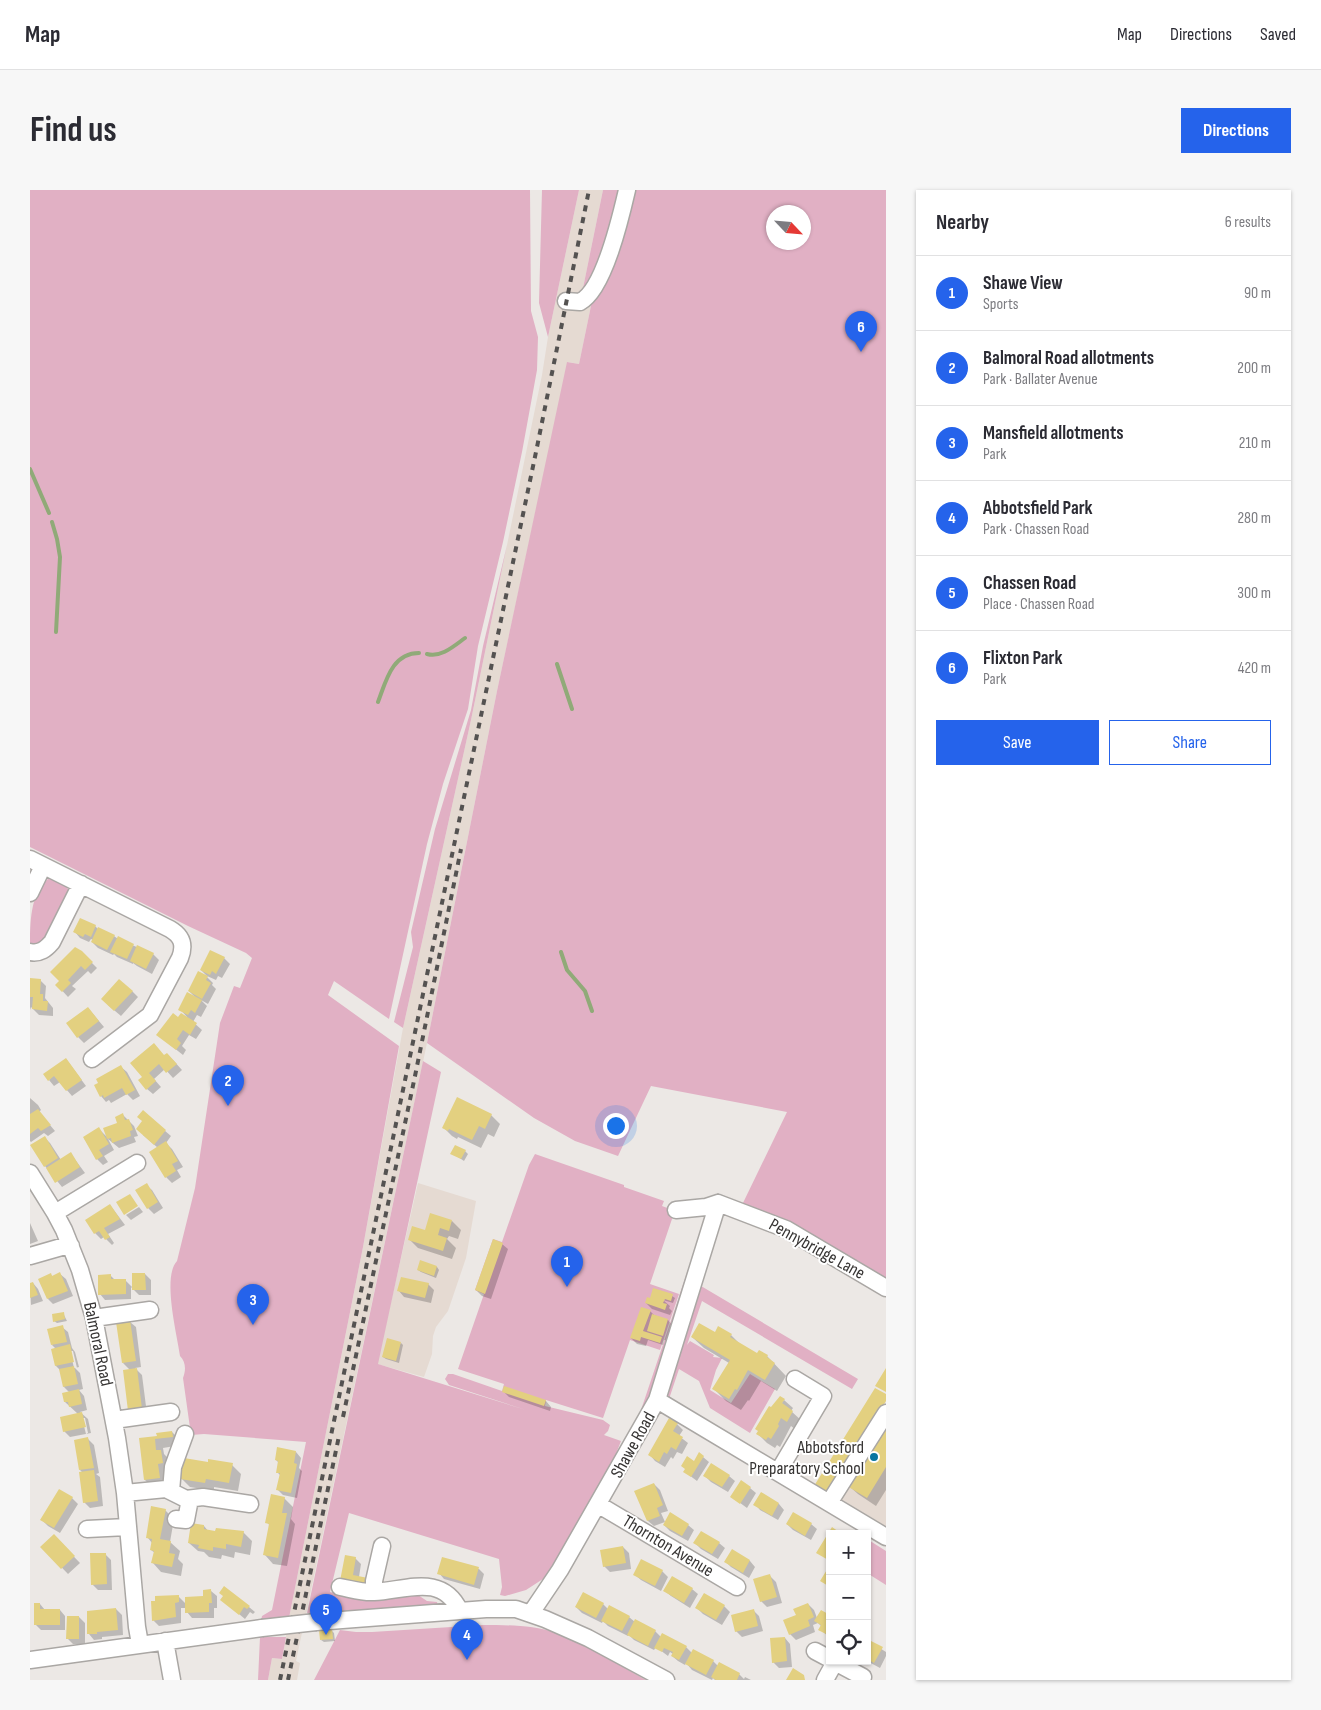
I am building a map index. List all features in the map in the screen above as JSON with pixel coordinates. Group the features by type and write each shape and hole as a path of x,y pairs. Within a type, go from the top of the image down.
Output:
{"street":[{"path":"566,301 580,302 587,298 594,288 609,254 627,190"},
{"path":"30,893 36,862 175,932 182,941 183,947 180,958 150,1015 92,1059"},
{"path":"30,952 40,952 52,942 81,884"},
{"path":"55,1213 137,1164"},
{"name":"Balmoral Road","path":"30,1174 55,1213 71,1246 94,1318 114,1420 125,1493 140,1644"},
{"path":"676,1210 706,1207 718,1203"},
{"path":"657,1400 718,1203"},
{"name":"Pennybridge Lane","path":"718,1203 786,1229 886,1288"},
{"path":"30,1256 64,1246 71,1246"},
{"path":"94,1318 150,1310"},
{"path":"778,1472 823,1396 795,1379"},
{"name":"Shawe Road","path":"531,1613 560,1570 657,1400 886,1537"},
{"path":"114,1420 171,1412"},
{"path":"829,1503 886,1412"},
{"path":"171,1491 173,1467 184,1434"},
{"path":"125,1493 160,1489 171,1491 181,1497 190,1499 203,1497 250,1502"},
{"path":"176,1519 186,1520 190,1499"},
{"name":"Thornton Avenue","path":"598,1505 737,1587"},
{"path":"87,1529 127,1527"},
{"path":"374,1592 374,1581 382,1546"},
{"path":"340,1586 374,1592 412,1587 433,1587 450,1595 460,1611"},
{"path":"30,1660 165,1640 316,1622 501,1608 531,1613 588,1638 666,1680"},
{"path":"165,1640 172,1680"},
{"path":"815,1651 826,1657"},
{"path":"825,1680 831,1665"},
{"path":"840,1665 863,1677"}],"shaded area":[{"path":"30,190 530,190 531,311 538,337 537,370 503,542 478,646 468,709 443,784 427,844 389,1019 334,981 328,995 399,1046 363,1247 289,1618 261,1621 262,1616 272,1610 306,1442 204,1434 191,1435 183,1378 185,1366 180,1356 171,1292 173,1269 177,1261 195,1188 220,1023 234,986 240,988 252,958 246,953 30,847"},
{"path":"542,190 579,190 548,337 539,303"},
{"path":"579,190 603,190 582,293 592,301 579,364 568,362 497,691 427,1043 296,1661 300,1663 297,1680 268,1680 272,1658 282,1659 363,1247 403,1028 471,720"},
{"path":"603,190 622,190 601,261 582,293"},
{"path":"631,190 886,190 886,1281 742,1205 787,1112 651,1086 618,1156 575,1141 534,1118 427,1043 497,691 567,362 579,364 592,301"},
{"path":"507,545 471,720 403,1028 394,1022 413,947 411,932 435,829 471,710 483,646"},
{"path":"48,879 62,882 70,894 48,940 30,947 34,901 42,885"},
{"path":"423,1061 441,1072 378,1364 526,1410 449,1385 445,1379 448,1374 453,1374 502,1391 504,1384 458,1369 484,1294 475,1290 493,1239 502,1242 529,1165 535,1154 664,1201 662,1206 670,1209 673,1216 650,1284 679,1294 660,1350 630,1340 603,1418 546,1400 545,1406 603,1420 610,1425 604,1435 621,1441 602,1490 546,1577 526,1590 505,1596 500,1595 502,1587 499,1559 349,1513 330,1592 364,1599 418,1595 427,1601 437,1602 438,1606 307,1613"},
{"path":"418,1183 476,1201 466,1258 448,1311 436,1327 433,1336 432,1354 424,1377 377,1364"},
{"path":"705,1219 654,1399 642,1415 640,1413"},
{"path":"701,1286 858,1379 852,1389 702,1301 687,1345 690,1341 714,1355 713,1357 722,1358 710,1390 731,1403 750,1374 775,1389 750,1433 710,1408 699,1381 679,1369 669,1399 664,1400"},
{"name":"Abbotsford Preparatory School","path":"886,1417 886,1528 836,1497"},
{"path":"871,1542 886,1551 886,1585 871,1576"},
{"path":"511,1625 556,1633 590,1648 646,1680 314,1680 340,1630 372,1632"},
{"path":"260,1637 286,1637 282,1659 272,1658 268,1680 258,1680"}],"building":[{"path":"80,918 96,925 91,937 85,934 83,937 73,932"},
{"path":"98,927 115,935 107,950 91,942"},
{"path":"118,936 134,944 127,959 110,952"},
{"path":"137,945 154,953 146,969 130,961"},
{"path":"75,947 93,962 85,970 81,966 68,980 71,983 62,992 55,985 59,981 50,972"},
{"path":"210,950 225,957 216,974 212,971 210,975 200,970"},
{"path":"198,971 208,976 206,980 211,983 202,999 188,991"},
{"path":"30,978 41,979 40,994 43,994 43,1001 48,1001 47,1011 32,1009 33,997 30,997"},
{"path":"119,979 133,991 114,1011 101,999"},
{"path":"187,992 202,1000 195,1013 191,1010 188,1015 178,1010"},
{"path":"88,1007 99,1021 77,1038 66,1023"},
{"path":"173,1013 178,1017 181,1013 197,1023 190,1035 183,1030 177,1039 181,1043 176,1050 156,1035"},
{"path":"154,1043 164,1055 167,1053 177,1064 166,1073 159,1064 149,1073 156,1081 146,1090 138,1080 142,1077 130,1063"},
{"path":"66,1058 82,1080 66,1091 54,1076 48,1081 43,1074"},
{"path":"121,1065 135,1090 126,1095 122,1088 104,1098 103,1095 100,1097 94,1085 98,1083 96,1079"},
{"path":"457,1097 492,1114 485,1129 479,1126 472,1140 449,1129 448,1131 442,1128"},
{"path":"38,1109 51,1125 41,1131 38,1128 30,1134 30,1114"},
{"path":"143,1110 166,1130 154,1145 136,1129 142,1121 137,1117"},
{"path":"123,1113 125,1120 129,1119 133,1130 130,1131 131,1136 112,1143 111,1138 107,1139 103,1128 117,1123 115,1117"},
{"path":"99,1127 109,1144 99,1150 103,1156 96,1160 83,1137"},
{"path":"45,1136 58,1158 44,1167 30,1145"},
{"path":"166,1141 178,1161 172,1164 176,1171 165,1178 149,1152"},
{"path":"455,1145 466,1150 461,1159 450,1154"},
{"path":"71,1152 80,1167 55,1183 46,1168"},
{"path":"147,1183 158,1202 147,1209 135,1190"},
{"path":"130,1194 138,1206 124,1215 116,1202"},
{"path":"110,1204 120,1219 104,1228 110,1237 105,1240 99,1231 94,1234 85,1220"},
{"path":"430,1213 452,1220 449,1231 440,1228 438,1235 447,1238 443,1251 408,1240 412,1226 425,1230"},
{"path":"493,1239 503,1243 485,1294 475,1290"},
{"path":"420,1260 437,1266 434,1276 417,1270"},
{"path":"60,1272 68,1291 47,1299 38,1279 51,1273 52,1276"},
{"path":"132,1273 145,1273 146,1290 132,1290"},
{"path":"111,1274 111,1279 126,1279 126,1294 98,1295 98,1275"},
{"path":"401,1277 429,1283 425,1298 397,1291"},
{"path":"33,1282 38,1295 30,1298 30,1283"},
{"path":"653,1288 673,1294 671,1301 665,1299 663,1303 667,1304 665,1310 645,1303 647,1297 650,1298"},
{"path":"641,1307 651,1310 643,1331 662,1337 660,1343 641,1337 640,1341 630,1338"},
{"path":"64,1312 65,1319 53,1322 52,1314"},
{"path":"652,1314 668,1319 663,1336 647,1331"},
{"path":"130,1320 136,1361 122,1363 116,1322"},
{"path":"699,1323 715,1332 718,1326 732,1334 730,1337 757,1353 759,1350 768,1355 767,1357 775,1363 765,1380 748,1370 737,1390 735,1389 729,1399 712,1389 730,1360 691,1337"},
{"path":"63,1325 67,1342 51,1345 47,1329"},
{"path":"387,1338 401,1342 396,1361 382,1357"},
{"path":"70,1344 74,1362 55,1366 51,1349"},
{"path":"74,1366 78,1384 63,1387 59,1369"},
{"path":"137,1368 142,1409 128,1411 123,1370"},
{"path":"886,1368 886,1392 875,1386"},
{"path":"504,1386 546,1400 544,1406 502,1392"},
{"path":"875,1388 886,1394 886,1401 828,1495 814,1486"},
{"path":"79,1389 82,1404 69,1407 68,1402 64,1402 62,1393"},
{"path":"780,1396 785,1399 782,1403 793,1411 787,1422 781,1418 779,1426 771,1439 768,1437 766,1440 756,1434 758,1431 755,1429 769,1406 771,1407"},
{"path":"82,1412 86,1427 63,1432 60,1417"},
{"path":"669,1418 678,1423 673,1431 683,1437 676,1450 671,1447 667,1454 664,1452 659,1462 648,1455"},
{"path":"886,1423 886,1467 867,1498 847,1486"},
{"path":"172,1431 173,1437 155,1439 156,1450 161,1450 163,1463 158,1464 160,1478 144,1480 139,1438 157,1436 156,1433"},
{"path":"88,1437 94,1468 79,1470 74,1440"},
{"path":"277,1447 296,1451 294,1463 297,1464 291,1493 276,1490 280,1473 276,1473 278,1461 275,1460"},
{"path":"699,1452 704,1456 691,1477 683,1472 685,1469 681,1466 687,1456 694,1461"},
{"path":"184,1458 208,1462 208,1459 233,1463 229,1483 206,1479 205,1483 180,1479"},
{"path":"711,1463 730,1475 722,1487 703,1476"},
{"path":"94,1470 98,1501 83,1503 79,1472"},
{"path":"741,1480 751,1487 740,1504 730,1497"},
{"path":"654,1483 663,1505 657,1508 660,1516 647,1521 634,1491"},
{"path":"59,1489 73,1497 54,1528 40,1520"},
{"path":"761,1492 779,1503 772,1516 753,1505"},
{"path":"271,1494 285,1497 282,1513 287,1513 278,1558 263,1555 269,1524 265,1523"},
{"path":"151,1506 166,1509 160,1539 171,1541 169,1553 175,1554 172,1567 151,1563 154,1551 150,1550 152,1539 146,1538"},
{"path":"670,1512 689,1524 682,1536 663,1525"},
{"path":"793,1512 812,1523 805,1536 786,1524"},
{"path":"191,1523 204,1525 204,1529 215,1531 216,1528 244,1531 241,1547 226,1544 226,1549 213,1547 213,1551 198,1548 199,1545 188,1543"},
{"path":"701,1531 720,1542 712,1554 693,1543"},
{"path":"54,1534 75,1556 61,1569 40,1547"},
{"path":"826,1537 826,1559 816,1553"},
{"path":"623,1546 626,1563 603,1567 600,1550"},
{"path":"732,1549 750,1560 743,1573 724,1562"},
{"path":"90,1553 106,1553 107,1584 91,1585"},
{"path":"345,1555 356,1557 353,1575 368,1578 366,1587 340,1581"},
{"path":"442,1557 479,1567 474,1585 437,1574"},
{"path":"641,1559 663,1570 655,1586 633,1575"},
{"path":"826,1571 826,1585 820,1581"},
{"path":"770,1574 777,1597 760,1602 753,1579"},
{"path":"672,1576 693,1588 684,1603 663,1591"},
{"path":"224,1586 250,1606 247,1609 244,1607 239,1615 220,1600 223,1596 219,1593"},
{"path":"211,1589 212,1603 209,1603 209,1612 185,1613 185,1597 203,1596 203,1590"},
{"path":"583,1592 604,1603 596,1618 575,1607"},
{"path":"704,1593 725,1605 716,1620 695,1608"},
{"path":"179,1595 179,1602 175,1603 176,1617 152,1621 151,1601 155,1601 155,1596"},
{"path":"34,1603 40,1603 40,1609 60,1609 60,1625 34,1625"},
{"path":"808,1603 814,1617 808,1620 810,1626 789,1635 783,1620 796,1615 793,1609"},
{"path":"609,1605 630,1616 622,1631 601,1621"},
{"path":"116,1608 118,1630 87,1634 87,1611"},
{"path":"754,1609 758,1626 735,1632 731,1615"},
{"path":"821,1610 826,1613 826,1634 818,1630 821,1625 814,1621"},
{"path":"67,1616 79,1616 79,1639 66,1639"},
{"path":"635,1619 656,1630 648,1646 627,1635"},
{"path":"332,1629 333,1639 320,1640 319,1630"},
{"path":"662,1633 687,1646 679,1660 671,1656 673,1652 664,1648 662,1652 654,1648"},
{"path":"785,1637 787,1661 772,1663 770,1638"},
{"path":"871,1641 883,1647 874,1663 871,1661"},
{"path":"693,1649 714,1660 706,1675 685,1664"},
{"path":"719,1662 740,1673 737,1680 716,1680 711,1677"},
{"path":"793,1668 804,1675 805,1680 786,1680"}],"waterway":[{"path":"30,469 49,513"},
{"path":"52,522 60,557 56,632"},
{"path":"427,654 442,653 465,638"},
{"path":"378,702 387,677 396,663 410,654 419,653"},
{"path":"557,664 572,709"},
{"path":"561,952 567,970 585,991 592,1011"}],"railway":[{"path":"280,1680 589,190"},
{"path":"343,1417 461,849"},
{"path":"288,1680 339,1436"}],"place":[{"name":"Flixton Park","path":"861,352"},
{"name":"Balmoral Road allotments","path":"228,1106"},
{"name":"Shawe View","path":"567,1287"},
{"name":"Mansfield allotments","path":"253,1325"},
{"name":"Abbotsford Preparatory School","path":"874,1457"},
{"name":"Chassen Road","path":"326,1635"},
{"name":"Abbotsfield Park","path":"467,1660"}]}
